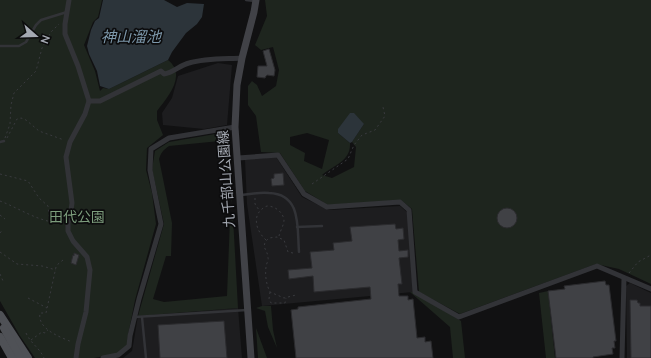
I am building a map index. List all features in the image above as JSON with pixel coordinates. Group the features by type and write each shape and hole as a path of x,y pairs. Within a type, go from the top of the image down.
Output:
{"main road":[{"name":"九千部山公園線","path":"252,358 235,127 237,85 256,1"},
{"path":"0,315 28,358"},
{"path":"0,320 8,338 20,358"},
{"path":"0,336 12,358"},
{"path":"0,347 6,358"}],"street":[{"path":"69,0 65,34 78,66 89,101 85,114 70,142 66,157 72,203 68,231 73,241 87,257 90,270 86,312 76,358"},
{"path":"89,101 100,101 161,70 164,74 168,74 179,66 190,62 242,58"},
{"path":"103,358 118,355 129,346 134,318 161,224 150,170 152,149 169,138 235,127"},
{"path":"238,158 278,155 304,194 327,207 400,202 409,210 416,292 459,317 597,266 651,290"},
{"path":"622,358 624,278"}],"lane":[{"path":"246,0 256,1"},
{"path":"0,46 19,46 26,42 36,25 41,20 67,12"},
{"path":"240,195 268,192 278,194 288,199 296,210 299,252"},
{"path":"297,227 322,226"},
{"path":"134,318 248,310"},
{"path":"142,317 146,358"}],"path":[{"path":"2,142 10,124 11,105 14,93 36,71 44,45 54,29 66,18"},
{"path":"312,184 348,159 354,145 362,135 374,130 385,116 383,107"},
{"path":"2,142 17,119 21,118 40,131 70,142"},
{"path":"0,174 28,181 39,198 48,206 50,222"},
{"path":"255,194 255,204 260,211"},
{"path":"0,198 0,201 40,220 68,223"},
{"path":"266,240 258,232 256,225 260,211 267,206 271,206 281,212 284,220 278,237"},
{"path":"0,215 5,219"},
{"path":"0,233 3,229"},
{"path":"286,298 285,303 283,304 271,303 269,298 270,292 267,286 266,272 268,256 264,247 266,240 271,236 278,237 284,240 288,252 293,253"},
{"path":"0,252 17,264 42,266 56,270"},
{"path":"624,278 638,262 651,255"},
{"path":"63,260 57,265 46,313 40,313 39,317 41,322 58,337 78,344"},
{"path":"0,274 3,281"},
{"path":"270,292 286,298 296,295"},
{"path":"28,298 47,308"},
{"path":"30,341 42,332 45,333 49,330"},
{"path":"26,333 30,341 39,348 44,358"}],"shaded area":[{"path":"218,63 232,65 227,125 204,129 163,125 162,113 172,98 178,76"},
{"path":"276,157 302,197 329,210 400,206 408,213 413,292 262,306 247,204 245,160"},
{"path":"630,283 651,293 651,358 627,358 626,286"},
{"path":"238,308 242,358 123,358 132,351 138,316"}],"green space":[{"name":"田代公園","path":"0,0 102,0 98,17 93,22 84,45 95,71 100,91 103,88 109,89 168,60 176,72 174,86 157,111 157,120 163,135 147,148 146,170 152,193 156,224 135,300 127,345 117,354 94,358 35,358 20,336 0,301"},
{"path":"265,0 651,0 651,284 619,269 596,264 460,314 419,292 412,209 401,200 328,205 305,191 280,153 261,152 256,116 248,105 248,86 252,81 257,85 262,96 276,86 279,70 273,47 261,50 255,45 267,16","holes":["364,124 352,142 356,147 354,167 332,178 322,175 341,162 348,154 350,149 350,143 338,133","307,133 329,140 322,169 304,161 305,153 290,145 290,137"]},
{"path":"227,132 232,204 220,141 169,146 164,150 159,159 172,223 171,256 166,256 153,299 164,302 227,296 230,218 233,217 238,308 138,316 164,224 152,169 155,151 169,142"},
{"path":"548,291 555,358 546,358 539,293"},
{"path":"410,292 413,292 461,321 465,358 453,358 450,327"},
{"path":"271,306 273,330 277,348 268,327 265,311 256,308"},
{"path":"256,328 267,358 258,358"}],"water":[{"name":"神山溜池","path":"103,0 164,0 177,7 187,3 204,4 202,17 197,24 186,33 168,60 109,89 100,86 97,71 87,46 91,30 95,21 99,18"},
{"path":"350,113 354,113 364,124 350,143 338,133 338,129"}],"building":[{"path":"269,49 275,70 274,76 267,75 265,78 257,77 258,66 267,66 263,51"},
{"path":"283,173 284,185 272,186 271,179 274,178 274,174"},
{"path":"507,208 514,211 517,218 514,225 507,228 500,225 497,218 500,211"},
{"path":"395,224 396,229 403,228 404,239 398,240 399,251 408,250 408,257 399,258 402,284 398,284 399,296 408,296 408,300 413,299 417,338 425,337 425,342 431,341 433,358 296,358 291,310 298,309 298,307 371,299 370,287 314,292 313,276 289,279 288,270 312,268 310,252 334,250 333,243 352,241 350,227"},
{"path":"74,253 79,255 76,265 71,263"},
{"path":"605,281 606,285 609,285 616,341 614,341 615,348 612,348 613,354 593,358 556,358 548,291 565,289 564,286"},
{"path":"630,300 637,300 638,303 640,303 640,306 651,306 651,358 631,358"},
{"path":"224,321 227,358 160,358 158,325"}]}
